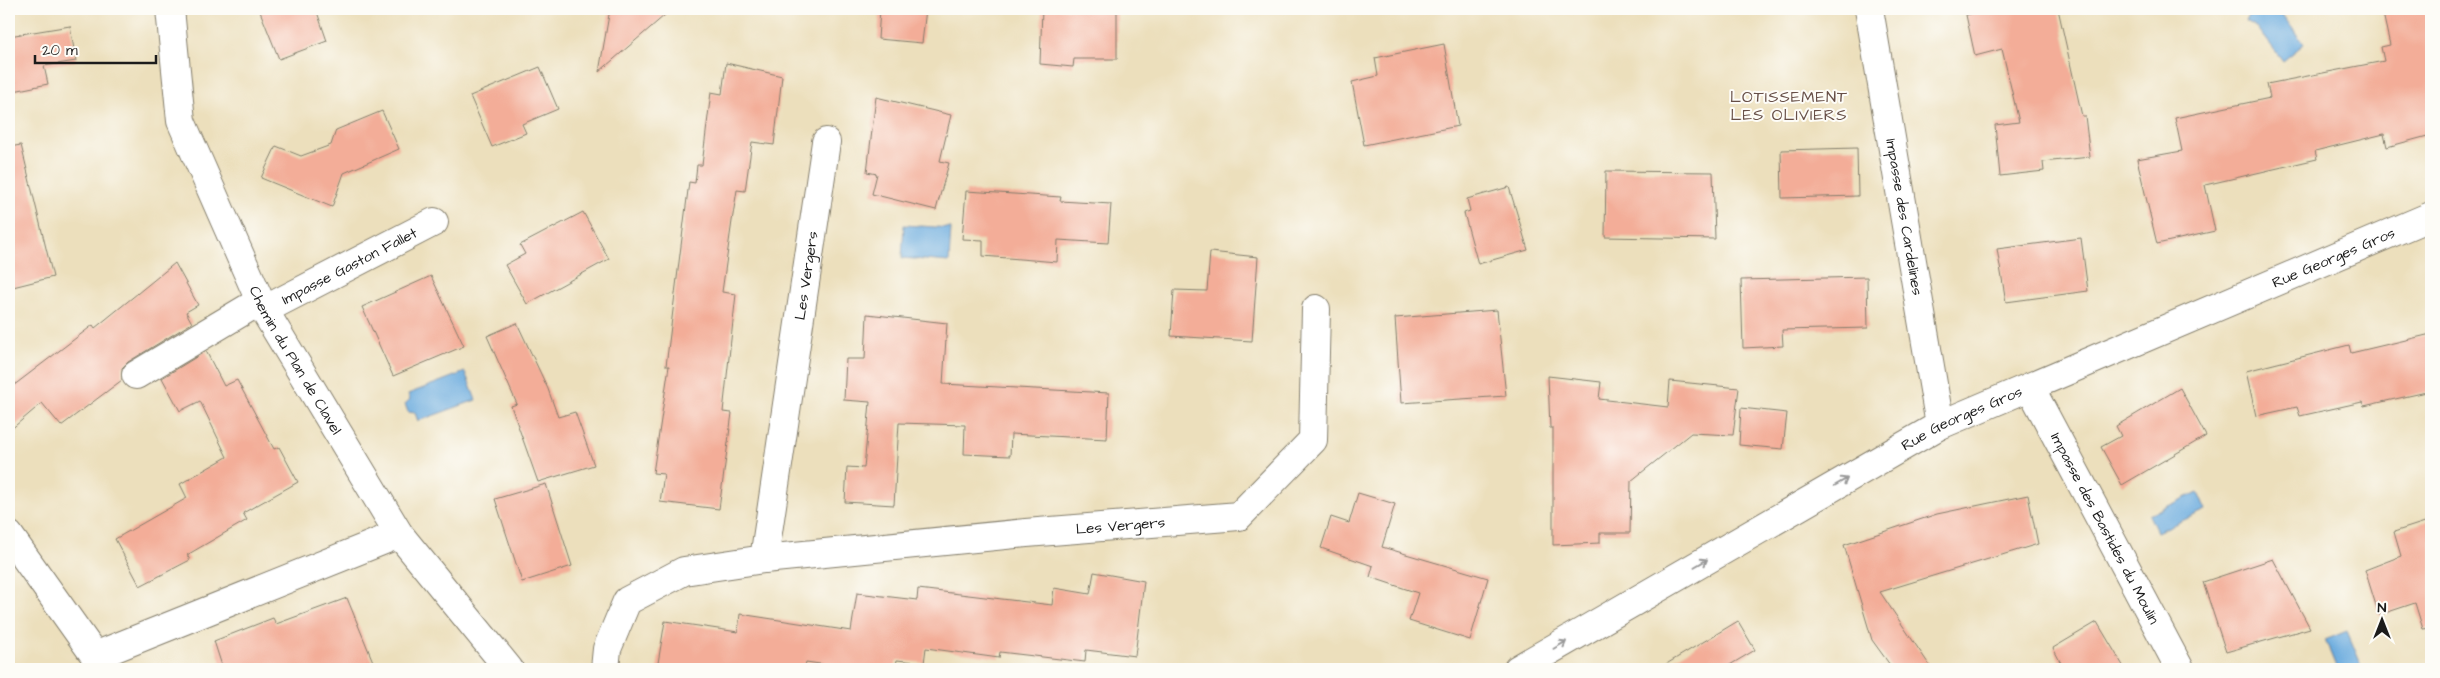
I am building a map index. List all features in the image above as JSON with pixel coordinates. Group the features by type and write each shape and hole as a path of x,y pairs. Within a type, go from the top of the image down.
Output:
{"street":[{"name":"Chemin du Plan de Clavel","path":"170,9 181,121 262,305 399,534 509,669"},
{"name":"Impasse des Cardelines","path":"1869,9 1940,425"},
{"name":"Les Vergers","path":"764,559 826,142"},
{"name":"Rue Georges Gros","path":"1518,669 1940,425 2431,216"},
{"name":"Impasse Gaston Fallet","path":"136,375 262,305 434,222"},
{"name":"Les Vergers","path":"604,669 607,649 627,601 684,571 764,559 1026,533 1239,516 1313,440 1316,309"},
{"name":"Impasse des Bastides du Moulin","path":"2030,388 2180,669"},
{"path":"9,535 95,656 399,534"}],"water":[{"path":"2253,9 2278,9 2304,44 2283,61 2257,27 2246,21"},
{"path":"904,225 951,228 949,262 902,258"},
{"path":"465,372 476,400 418,421 415,413 408,412 405,404 410,399 408,394"},
{"path":"2198,492 2206,510 2157,532 2149,515"},
{"path":"2347,631 2363,669 2337,669 2325,640"}],"building":[{"path":"259,9 316,9 327,41 279,59"},
{"path":"610,9 672,9 599,72"},
{"path":"880,9 926,9 922,43 878,39"},
{"path":"1042,9 1117,9 1117,59 1074,59 1073,67 1040,64"},
{"path":"1989,9 2058,9 2082,116 2085,116 2090,157 2043,162 2044,171 2000,176 1995,125 2019,122 2002,49 1975,56 1966,15"},
{"path":"2382,9 2425,9 2431,34 2431,135 2387,147 2384,134 2315,151 2317,159 2205,185 2215,231 2157,244 2137,159 2182,151 2175,118 2270,98 2267,84 2384,61 2381,47 2390,45"},
{"path":"70,26 76,61 44,66 48,84 9,92 9,36"},
{"path":"1444,44 1458,126 1364,145 1352,82 1378,76 1375,58"},
{"path":"726,63 782,76 774,145 752,142 745,191 737,190 732,221 722,292 736,294 723,412 732,413 719,509 660,502 664,474 653,473 669,366 666,366 689,182 695,183 697,165 702,165 711,92 722,94"},
{"path":"540,67 558,109 522,124 526,133 492,147 470,96"},
{"path":"876,97 951,115 940,161 949,163 936,210 872,194 877,174 867,172"},
{"path":"382,111 399,149 344,173 332,207 261,178 276,146 301,156 331,145 336,130"},
{"path":"21,145 53,277 9,288 9,147"},
{"path":"1857,148 1858,196 1782,198 1781,150"},
{"path":"1606,171 1713,172 1715,239 1605,237"},
{"path":"1509,187 1528,250 1478,264 1464,213 1470,211 1467,199"},
{"path":"966,191 1061,197 1060,201 1111,204 1108,243 1058,240 1057,262 983,256 983,240 962,239"},
{"path":"583,212 609,259 527,304 505,265 525,254 520,245"},
{"path":"2081,238 2088,291 2006,302 1997,249"},
{"path":"1210,252 1258,257 1252,341 1171,336 1174,290 1207,291"},
{"path":"175,263 198,305 186,312 192,323 128,362 122,368 122,380 61,426 42,403 9,431 9,389 93,325 95,328"},
{"path":"431,276 464,346 393,376 362,307"},
{"path":"1867,277 1868,328 1782,330 1783,346 1743,348 1741,280"},
{"path":"1497,310 1506,396 1401,403 1395,318"},
{"path":"867,314 947,323 943,384 1109,393 1107,439 1011,434 1010,456 964,454 965,425 899,423 894,505 845,502 847,467 864,468 870,402 844,400 846,359 865,359"},
{"path":"517,323 548,389 558,417 575,412 594,465 538,482 511,406 517,404 487,336"},
{"path":"2431,334 2431,391 2364,406 2362,402 2300,416 2297,407 2256,416 2246,371 2349,345 2351,353"},
{"path":"206,351 224,386 237,380 274,449 279,447 298,482 243,513 247,520 187,555 190,560 140,586 115,539 187,498 180,484 227,457 200,401 180,411 162,378"},
{"path":"1548,376 1601,382 1599,399 1668,407 1670,381 1739,388 1733,435 1691,433 1631,481 1630,533 1600,533 1600,543 1553,545 1553,428 1550,428"},
{"path":"2180,388 2206,436 2122,485 2101,447 2121,436 2116,426"},
{"path":"1741,408 1787,413 1783,449 1739,445"},
{"path":"546,484 572,566 522,582 495,499"},
{"path":"1358,493 1395,504 1382,547 1488,578 1470,640 1409,621 1418,593 1370,577 1373,566 1321,548 1331,517 1349,523"},
{"path":"2028,495 2038,544 1880,592 1932,669 1893,669 1872,640 1844,545 1937,514"},
{"path":"2431,520 2431,628 2423,629 2415,603 2379,615 2365,570 2401,556 2394,532"},
{"path":"2273,559 2310,628 2226,652 2203,582"},
{"path":"1094,572 1144,581 1135,656 1086,650 1085,662 1000,652 999,658 926,648 924,663 897,660 895,669 855,669 806,662 804,669 657,669 665,621 738,632 740,614 851,631 857,593 917,600 918,589 1052,605 1054,588 1090,594"},
{"path":"347,598 376,669 223,669 214,641 273,618 276,624"},
{"path":"1738,621 1755,650 1723,669 1658,669"},
{"path":"2097,622 2125,669 2064,669 2053,648"}],"district":[{"name":"LOTISSEMENT LES OLIVIERS","path":"1789,105"}]}
